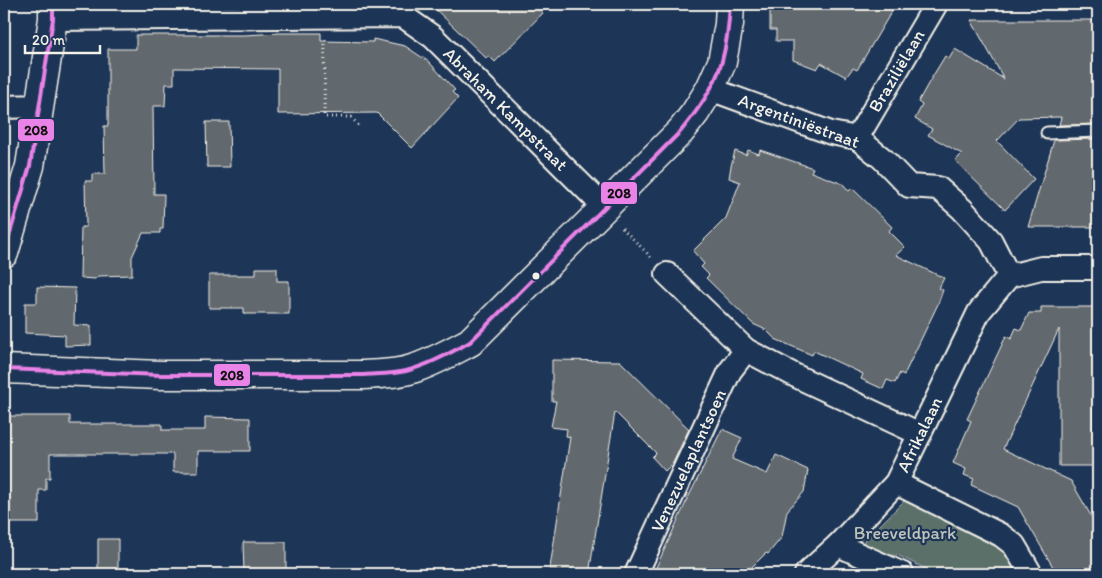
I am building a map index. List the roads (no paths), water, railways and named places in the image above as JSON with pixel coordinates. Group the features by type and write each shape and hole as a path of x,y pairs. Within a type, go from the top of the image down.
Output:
{"street":[{"path":"4,369 161,375 364,375 387,374 412,369 444,356 470,342 681,131 710,89 722,62 729,24 730,4"},
{"name":"Braziliëlaan","path":"858,138 936,4"},
{"name":"Abraham Kampstraat","path":"53,11 325,16 400,10 434,37 604,207"},
{"path":"4,253 30,166 53,11"},
{"name":"Argentiniëstraat","path":"710,89 831,133 858,138 883,159 909,186 938,188 962,209 991,241 1010,276"},
{"path":"4,107 40,106"},
{"path":"1010,276 1041,268 1098,268"},
{"path":"667,274 746,350 796,376 920,434"},
{"name":"Afrikalaan","path":"806,574 838,545 896,483 979,312 1010,276"},
{"name":"Venezuelaplantsoen","path":"636,574 730,371 746,350"},
{"path":"896,483 1001,535 1014,544 1031,574"},
{"path":"838,545 903,574"}],"lane":[{"path":"1047,133 1098,131"}],"park label":[{"name":"Breeveldpark","path":"905,533"}]}
